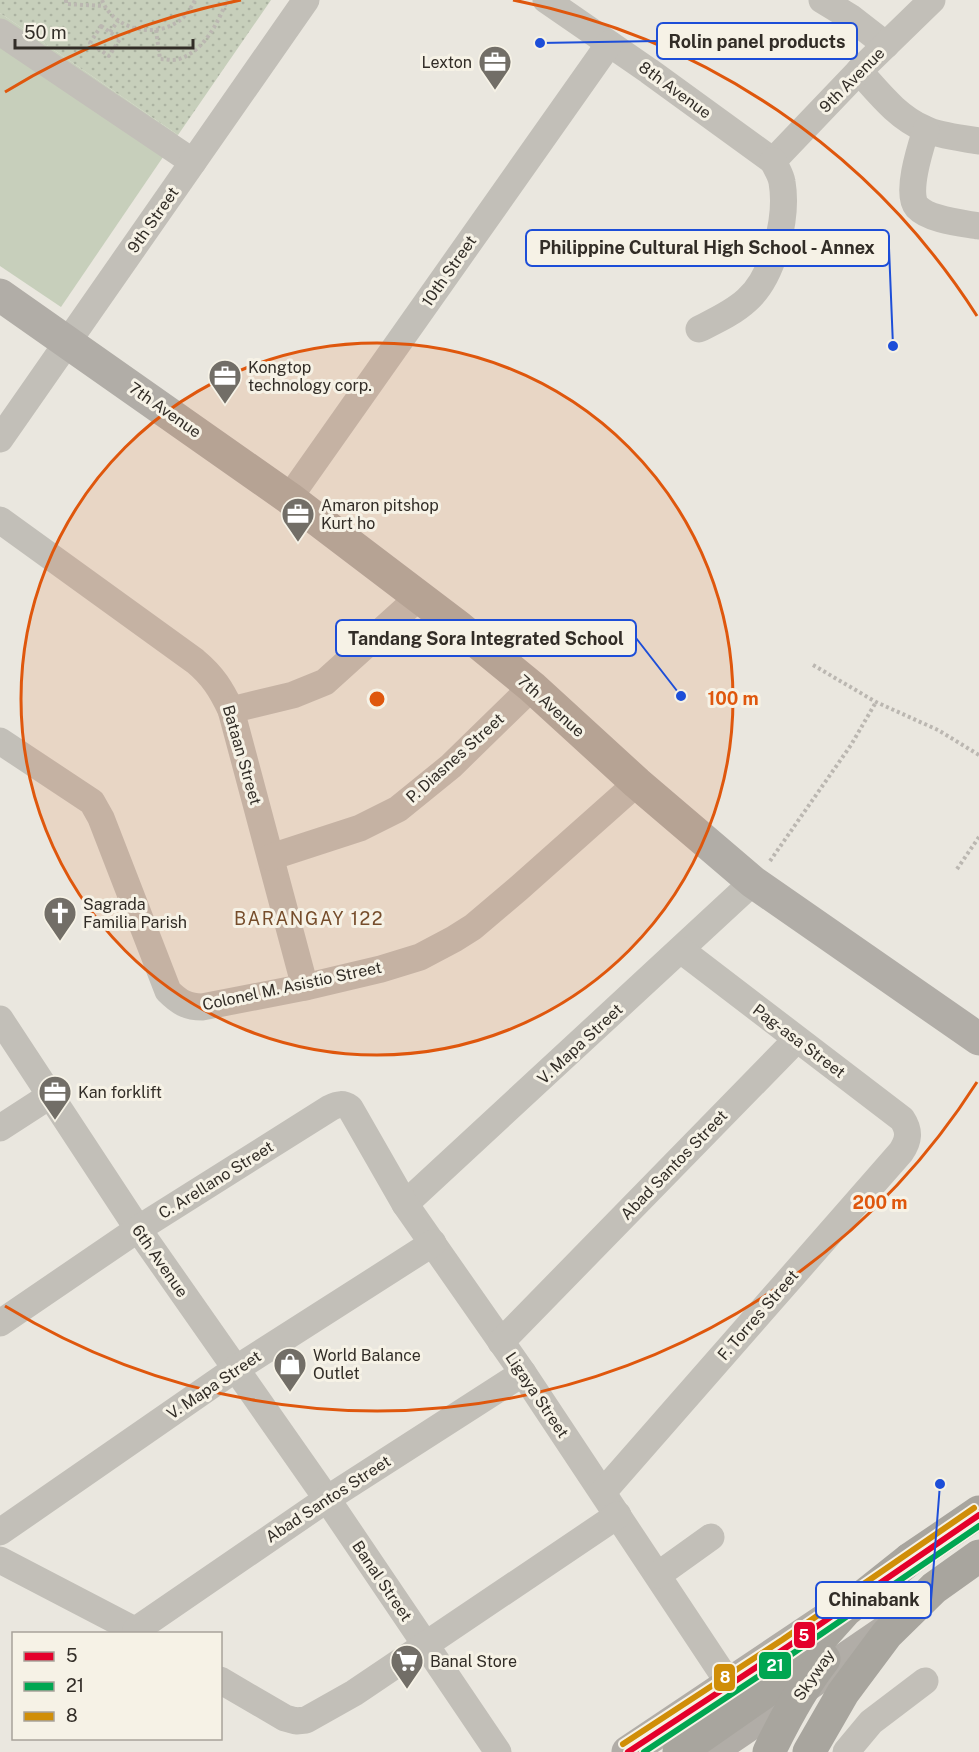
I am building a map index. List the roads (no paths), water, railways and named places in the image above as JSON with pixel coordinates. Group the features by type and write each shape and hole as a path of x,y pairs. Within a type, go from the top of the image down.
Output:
{"highway":[{"name":"Skyway","path":"769,1752 788,1713 814,1671 874,1598 909,1559 979,1513"},
{"path":"809,1752 843,1693 887,1634 934,1588 979,1556"},
{"path":"679,1752 785,1678 846,1610 909,1559"}],"main road":[{"name":"7th Avenue","path":"0,295 289,498 532,687 637,783 753,882 979,1039"},
{"path":"628,1752 730,1685 979,1513"},
{"path":"709,1752 887,1631 979,1572"},
{"path":"778,1752 783,1740 791,1696"}],"street":[{"name":"9th Street","path":"0,439 306,0"},
{"name":"8th Avenue","path":"546,0 773,161"},
{"path":"822,0 850,17 886,45"},
{"name":"9th Avenue","path":"773,161 859,71 932,0"},
{"path":"0,32 193,162"},
{"name":"10th Street","path":"289,498 609,44"},
{"path":"859,71 891,106 907,119 926,130 979,141"},
{"path":"926,130 916,168 912,199 917,207 935,217 979,226"},
{"path":"699,329 730,313 748,299 767,271 776,248 783,197 782,181 773,161"},
{"name":"Bataan Street","path":"0,520 195,661 220,687 231,710 305,987"},
{"path":"231,710 293,695 325,682 419,597"},
{"name":"P. Diasnes Street","path":"271,857 360,828 398,809 451,766 532,687"},
{"name":"Colonel M. Asistio Street","path":"0,741 92,802 101,818 168,991 183,1004 193,1007 305,987 420,957 472,927 637,783"},
{"name":"V. Mapa Street","path":"405,1204 753,882"},
{"name":"Pag-asa Street","path":"681,950 902,1119 907,1127 908,1136"},
{"name":"6th Avenue","path":"0,1020 138,1229 327,1499"},
{"name":"Abad Santos Street","path":"501,1342 796,1040"},
{"path":"0,1128 51,1095"},
{"name":"C. Arellano Street","path":"0,1323 138,1229 330,1108 337,1104 345,1105"},
{"name":"Ligaya Street","path":"345,1105 351,1108 405,1204 523,1373 730,1685"},
{"name":"F. Torres Street","path":"603,1492 901,1152 908,1136"},
{"name":"V. Mapa Street","path":"0,1533 236,1369 433,1244"},
{"name":"Abad Santos Street","path":"139,1632 327,1499 523,1373"},
{"name":"Banal Street","path":"327,1499 498,1752"},
{"path":"222,1681 285,1718 296,1721 306,1720 354,1693 618,1515"},
{"path":"658,1575 711,1537"},
{"path":"0,1560 139,1632"},
{"path":"846,1752 871,1722 925,1681"}],"place":[{"name":"Rolin panel products","path":"540,43"},
{"name":"Lexton","path":"495,91"},
{"name":"Philippine Cultural High School - Annex","path":"893,346"},
{"name":"Kongtop technology corp.","path":"225,405"},
{"name":"Amaron pitshop Kurt ho","path":"298,543"},
{"name":"Tandang Sora Integrated School","path":"681,696"},
{"name":"Sagrada Familia Parish","path":"60,942"},
{"name":"Kan forklift","path":"55,1121"},
{"name":"World Balance Outlet","path":"290,1393"},
{"name":"Chinabank","path":"940,1484"},
{"name":"Banal Store","path":"407,1690"}],"district":[{"name":"BARANGAY 122","path":"309,918"}]}
